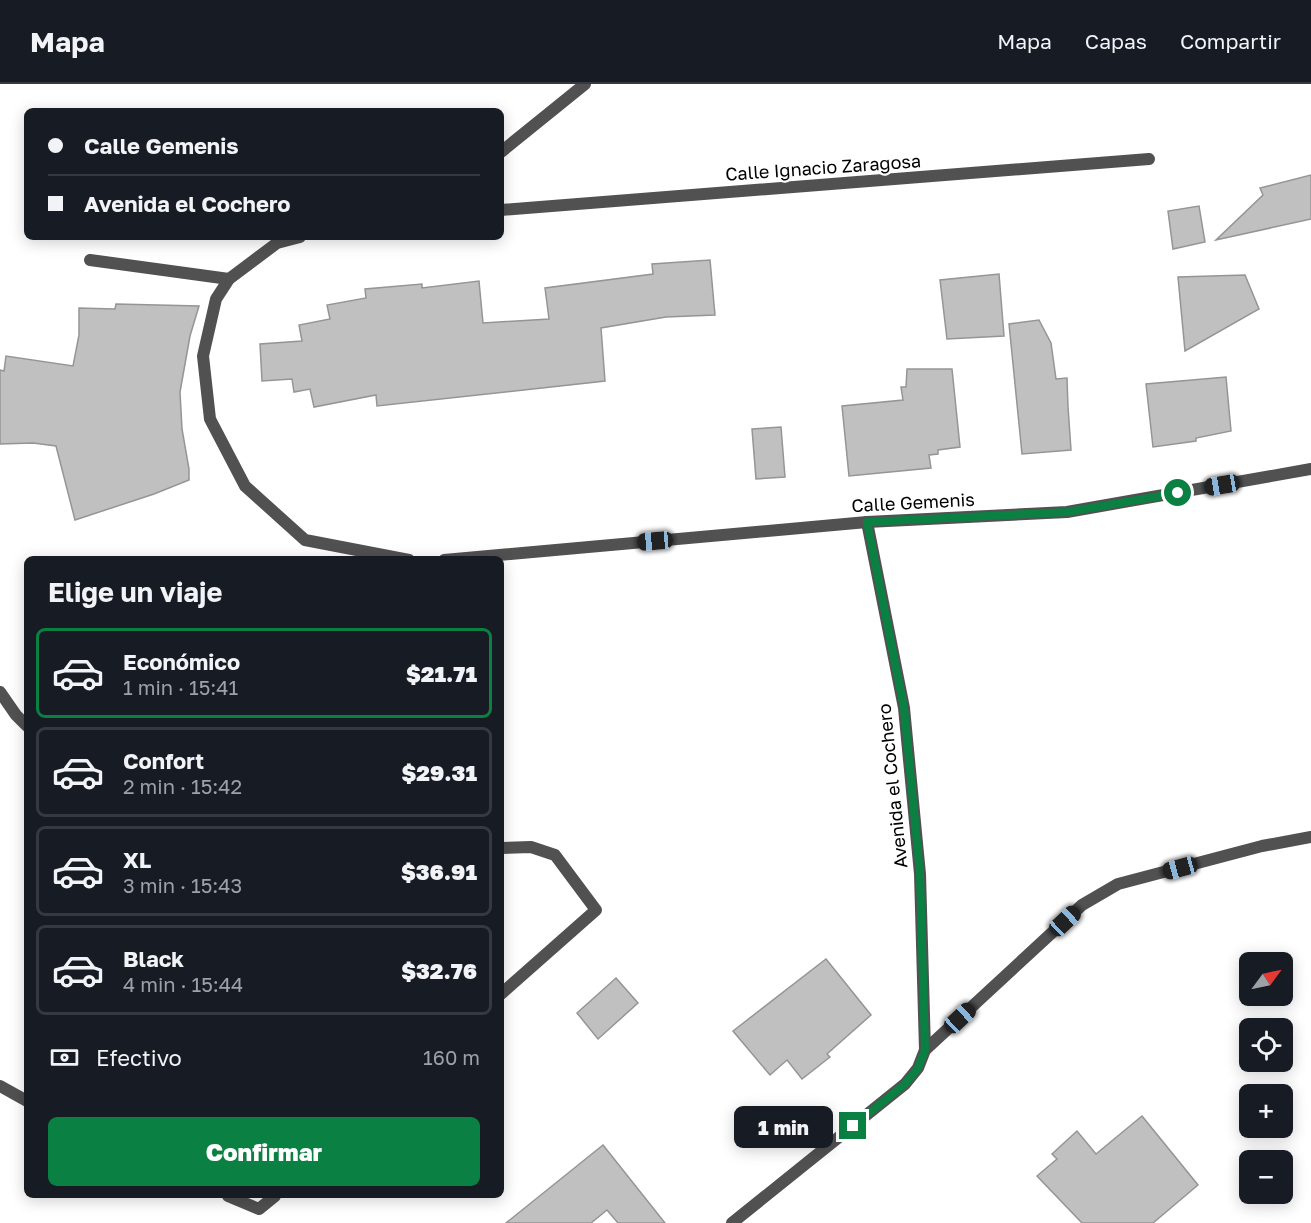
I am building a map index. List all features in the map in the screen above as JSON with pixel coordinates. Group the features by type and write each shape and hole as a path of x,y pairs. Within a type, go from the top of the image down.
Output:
{"street":[{"path":"504,150 585,84"},
{"name":"Calle Ignacio Zaragosa","path":"504,210 1149,159"},
{"path":"288,240 277,243 229,279 216,299 203,356 210,418 245,486 305,540 388,556"},
{"path":"90,260 229,279"},
{"name":"Calle Gemenis","path":"489,556 867,522 1067,512 1311,469"},
{"name":"Avenida el Cochero","path":"732,1223 905,1084 918,1068 925,1050 920,874 904,708 867,522"},
{"path":"0,692 24,723"},
{"name":"Avenida el Cochero","path":"925,1050 1082,905 1118,884 1262,846 1311,837"},
{"path":"504,848 531,847 555,855 596,910 504,991"},
{"path":"0,1086 24,1099"},
{"path":"233,1198 260,1209 273,1198"}],"building":[{"path":"1311,175 1311,219 1216,240 1263,195 1260,188"},
{"path":"1199,206 1205,242 1173,249 1168,211"},
{"path":"710,260 715,315 666,317 601,328 605,381 377,406 376,395 314,407 310,389 294,392 292,379 262,381 260,344 302,341 299,325 330,319 327,305 366,298 365,289 422,284 422,288 479,281 483,323 549,319 545,288 653,274 652,264"},
{"path":"999,274 1004,336 947,339 940,280"},
{"path":"1245,275 1259,309 1185,351 1178,277"},
{"path":"116,304 199,306 190,336 180,392 189,480 75,520 56,446 33,443 0,444 0,370 4,371 6,356 73,366 79,335 79,308 115,309"},
{"path":"1039,320 1051,343 1056,379 1067,378 1071,450 1022,454 1009,324"},
{"path":"907,369 952,369 960,447 938,450 938,454 929,455 931,468 849,476 842,406 903,400 901,387 906,387"},
{"path":"1226,377 1231,431 1196,438 1196,441 1153,447 1146,384"},
{"path":"781,427 785,477 756,479 752,429"},
{"path":"826,959 871,1015 827,1054 830,1057 802,1079 787,1060 770,1075 733,1031"},
{"path":"616,978 638,1003 598,1039 577,1013"},
{"path":"1142,1116 1198,1185 1153,1223 1082,1223 1037,1176 1057,1159 1052,1154 1077,1131 1096,1154"},
{"path":"603,1145 665,1223 618,1223 607,1210 591,1223 506,1223"}],"route":[{"path":"853,1126 905,1084 918,1068 925,1050 920,874 904,708 867,522 1067,512 1178,493"}]}
